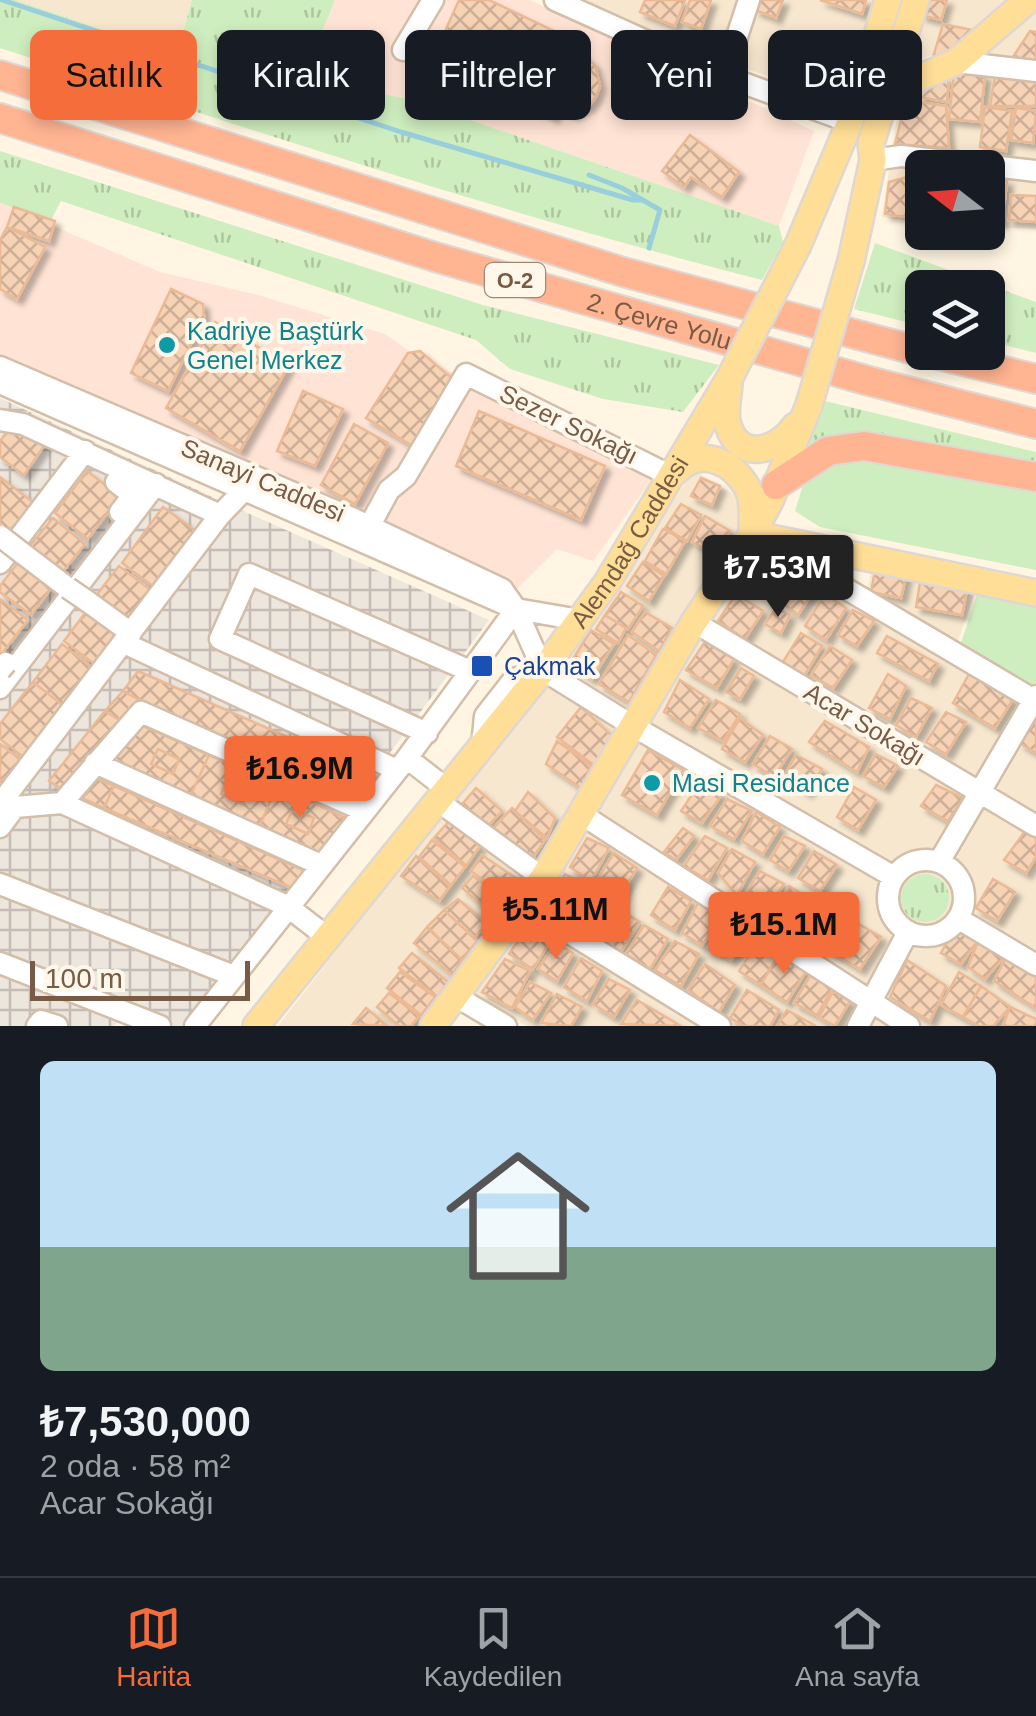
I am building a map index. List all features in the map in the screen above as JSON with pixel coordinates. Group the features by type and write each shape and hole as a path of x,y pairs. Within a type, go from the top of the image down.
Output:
{"highway":[{"name":"2. Çevre Yolu","path":"0,75 623,272 905,347"},
{"name":"2. Çevre Yolu","path":"0,118 435,258 869,381 1036,424"},
{"name":"2. Çevre Yolu","path":"999,370 1036,379"},
{"path":"776,485 828,451 864,446 1036,477"}],"main road":[{"path":"850,122 888,0"},
{"path":"907,30 916,0"},
{"path":"922,76 956,62 1028,0"},
{"path":"433,1026 543,878 694,622 752,534 809,405 851,261 879,120"},
{"name":"Alemdağ Caddesi","path":"256,1026 544,670 608,581 730,379 798,245 850,122"},
{"path":"730,379 726,423 735,440 746,448 759,452 779,444 809,405"},
{"path":"671,476 684,462 700,457 730,466 752,502 752,534"},
{"path":"752,534 1036,594"}],"street":[{"path":"403,50 433,0"},
{"path":"554,0 621,30"},
{"path":"739,30 749,0"},
{"path":"956,62 1036,70"},
{"path":"748,85 850,122"},
{"path":"872,160 901,156 1036,170"},
{"name":"Sanayi Caddesi","path":"0,367 516,609 580,620"},
{"name":"Sezer Sokağı","path":"370,526 389,490 406,476 466,374 671,476"},
{"name":"Sanayi Caddesi","path":"0,383 251,484 370,526 502,589 516,609 544,670"},
{"path":"0,420 22,424 220,514"},
{"path":"0,563 85,451"},
{"path":"3,673 133,495 116,482"},
{"path":"3,673 156,484"},
{"path":"1,801 220,514 251,484"},
{"path":"752,534 1035,699 939,862"},
{"path":"0,536 87,602 127,638 402,764 543,878"},
{"path":"427,733 220,638 249,574 470,671"},
{"path":"195,1026 427,733 516,609"},
{"name":"Acar Sokağı","path":"694,622 1036,826"},
{"path":"544,670 632,726 894,877"},
{"path":"62,803 141,712 366,811"},
{"path":"95,763 321,865"},
{"path":"0,827 15,807 62,803 287,906 327,937"},
{"path":"581,814 909,1026"},
{"path":"914,862 939,862 955,872 962,883 964,906 958,919 934,936 908,932 892,915 888,902 894,877 914,862"},
{"path":"0,884 234,976"},
{"path":"524,904 720,1026"},
{"path":"958,919 1036,965"},
{"path":"858,1026 908,932"},
{"path":"0,963 160,1026"},
{"path":"458,996 506,1026"},
{"path":"37,1026 41,1021 57,1026"}],"shaded area":[{"path":"15,0 192,0 184,30 104,30"},
{"path":"335,0 530,0 611,37 611,120 748,120 748,101 768,110 768,120 790,120 814,131 779,226 470,120 591,120 591,30 405,30 405,99 385,94 385,30 322,30"},
{"path":"583,0 875,0 867,30 768,30 768,77 748,69 748,30 650,30"},
{"path":"926,0 1009,0 963,43 922,59 922,30 918,30"},
{"path":"1036,0 1036,229 1005,228 1005,150 905,150 905,220 882,217 897,120 922,120 922,81"},
{"path":"0,203 160,272 258,295 385,334 415,355 657,472 593,561 557,549 516,590 0,371"},
{"path":"0,398 489,620 186,1026 132,1026 119,1021 114,1026 0,1026"},
{"path":"694,470 741,499 737,531 504,921 420,1026 278,1026 612,594"},
{"path":"757,543 821,558 867,589 873,564 978,584 952,658 1036,706 1036,1026 526,1026 474,994"}],"green space":[{"path":"0,0 15,0 104,30 30,30 30,58 0,48"},
{"path":"192,0 335,0 323,30 217,30 217,118 197,111 197,30 184,30"},
{"path":"385,94 405,99 405,120 470,120 779,226 783,242 762,280 379,170 224,120 385,120"},
{"path":"0,151 483,305 719,365 683,412 603,399 510,369 476,340 61,201 50,222 0,203"},
{"path":"875,243 949,270 905,270 905,322 854,309"},
{"path":"1005,291 1036,302 1036,353 1005,345"},
{"path":"825,401 1036,452 1036,464 861,431 834,438 806,453"},
{"path":"851,459 1036,486 1036,570 820,527 795,511 807,472"},
{"path":"981,582 1036,596 1036,681 1029,697 957,655"},
{"path":"925,874 942,881 949,898 942,915 925,922 908,915 901,898 908,881"}],"building":[{"path":"459,0 489,0 552,30 446,30"},
{"path":"645,0 685,0 675,26 640,12"},
{"path":"690,0 711,0 701,29 682,22"},
{"path":"759,0 783,0 776,18 755,10"},
{"path":"820,0 866,0 862,14"},
{"path":"925,0 947,0 941,20 921,15"},
{"path":"943,24 977,31 946,60 933,57"},
{"path":"1030,31 1036,32 1036,65 1009,63"},
{"path":"591,62 600,86 591,104"},
{"path":"997,64 1036,71 1036,106 990,106"},
{"path":"954,72 985,75 980,122 949,119"},
{"path":"949,76 947,102 922,98 922,90"},
{"path":"922,102 946,106 949,148 895,144 901,120 922,120"},
{"path":"985,107 1012,111 1006,151 980,147"},
{"path":"1016,108 1036,111 1033,143 1011,140"},
{"path":"690,135 739,172 722,197 691,177 684,187 662,171"},
{"path":"905,178 905,217 885,214 889,182"},
{"path":"1011,195 1036,196 1036,222 1009,220"},
{"path":"14,207 55,221 49,241 7,227"},
{"path":"7,227 45,247 17,299 0,289 0,240"},
{"name":"Kadriye Baştürk Genel Merkez","path":"171,289 203,304 204,317 168,391 131,373"},
{"path":"215,322 289,365 240,451 166,408"},
{"path":"420,351 455,381 413,446 366,418 408,353"},
{"path":"303,391 343,409 315,466 277,451"},
{"path":"479,411 605,466 581,520 456,466"},
{"path":"354,424 388,443 355,504 321,485"},
{"path":"12,425 46,443 24,475 0,457 0,441"},
{"path":"87,471 120,496 88,539 55,513"},
{"path":"0,477 34,503 10,535 0,527"},
{"path":"701,478 720,486 712,505 691,496"},
{"path":"681,504 701,515 687,541 665,528"},
{"path":"163,507 196,531 154,587 122,563"},
{"path":"705,516 730,531 715,554 692,542"},
{"path":"53,518 85,544 62,573 29,547"},
{"path":"663,529 685,541 666,574 645,561"},
{"path":"20,560 53,586 31,615 0,592 0,586"},
{"path":"643,562 664,576 649,601 627,586"},
{"path":"876,565 907,572 901,598 871,592"},
{"path":"119,566 152,591 129,623 95,597"},
{"path":"921,576 968,584 962,615 916,607"},
{"path":"798,579 816,588 798,615 783,603"},
{"path":"621,592 643,606 628,629 605,615"},
{"path":"736,594 763,611 745,639 718,621"},
{"path":"825,594 846,608 826,640 805,626"},
{"path":"0,599 28,620 0,656"},
{"path":"776,608 790,615 781,633 765,624"},
{"path":"88,609 121,635 97,666 64,641"},
{"path":"853,610 874,621 857,646 838,635"},
{"path":"645,612 672,628 659,651 632,632"},
{"path":"605,615 626,628 618,643 596,629"},
{"path":"591,630 614,644 592,679 570,664"},
{"path":"801,633 822,646 803,678 781,665"},
{"path":"628,635 656,655 629,702 599,684"},
{"path":"887,636 938,664 929,681 877,653"},
{"path":"705,642 734,659 717,688 686,670"},
{"path":"62,644 94,669 65,707 33,682"},
{"path":"830,646 852,660 833,688 811,675"},
{"path":"741,668 754,676 740,699 726,692"},
{"path":"138,671 378,777 364,798 138,699 123,691"},
{"path":"888,674 906,686 890,719 869,708"},
{"path":"969,674 1013,699 995,728 953,703"},
{"path":"680,680 709,699 690,728 664,712"},
{"path":"33,682 65,707 26,759 0,739 0,724"},
{"path":"123,691 138,699 119,720 105,711"},
{"path":"911,698 932,708 916,737 896,725"},
{"path":"716,700 740,714 723,741 698,728"},
{"path":"581,707 611,735 595,766 557,737"},
{"path":"105,711 119,720 63,790 49,781"},
{"path":"946,712 966,722 946,754 926,742"},
{"path":"1036,716 1036,753 1020,743"},
{"path":"740,718 763,735 745,762 722,749"},
{"path":"825,721 869,747 857,772 809,742"},
{"path":"141,725 209,755 190,797 111,762","holes":["158,749 179,759 173,774 151,764"]},
{"path":"770,736 792,749 774,777 753,764"},
{"path":"557,741 591,766 581,788 546,764"},
{"path":"0,744 24,762 0,790"},
{"path":"158,749 179,759 173,774 151,764"},
{"name":"Masi Residance","path":"648,750 683,770 657,815 622,795"},
{"path":"876,754 898,766 884,787 863,776"},
{"path":"209,755 277,786 259,827 190,797","holes":["227,779 249,788 242,804 221,794"]},
{"path":"796,755 822,769 807,792 784,777"},
{"path":"97,779 114,786 104,808 82,798"},
{"path":"227,779 249,788 242,804 221,794"},
{"path":"699,784 722,794 702,823 681,811"},
{"path":"936,785 963,798 948,821 921,806"},
{"path":"114,786 307,872 292,888 104,808"},
{"path":"277,786 350,820 320,855 259,827","holes":["293,809 314,818 308,834 286,824"]},
{"path":"854,787 876,800 858,830 837,817"},
{"path":"476,788 502,811 483,831 458,809"},
{"path":"528,792 555,818 547,838 515,811"},
{"path":"727,799 752,811 734,839 710,826"},
{"path":"512,808 545,840 529,863 491,831"},
{"path":"293,809 314,818 308,834 286,824"},
{"path":"756,812 780,827 763,854 742,841"},
{"path":"450,820 480,846 466,866 434,838"},
{"path":"683,828 694,836 676,860 664,852"},
{"path":"1026,830 1036,837 1036,857 1026,873 1004,860"},
{"path":"705,836 727,848 708,880 684,866"},
{"path":"784,836 805,846 788,871 770,860"},
{"path":"587,838 609,848 591,881 570,867"},
{"path":"432,840 465,867 451,885 419,857"},
{"path":"732,849 755,862 737,895 718,873"},
{"path":"814,851 837,865 820,891 798,878"},
{"path":"614,853 637,868 619,898 595,883"},
{"path":"482,855 517,879 508,898 471,871"},
{"path":"416,856 450,886 439,901 401,876"},
{"path":"760,871 784,884 764,913 742,899"},
{"path":"565,874 587,885 566,918 545,906"},
{"path":"473,876 506,901 494,915 462,888"},
{"path":"993,879 1015,892 997,921 976,908"},
{"path":"789,886 811,900 791,931 771,916"},
{"path":"668,887 691,901 675,930 651,915"},
{"path":"458,899 487,923 474,938 444,910"},
{"path":"818,901 840,916 822,946 798,934"},
{"path":"578,903 603,915 589,933 569,920"},
{"path":"698,903 721,918 702,945 682,933"},
{"path":"616,908 640,922 620,953 595,938"},
{"path":"444,910 477,941 462,960 427,927"},
{"path":"726,917 752,932 731,960 708,947"},
{"path":"850,919 881,937 860,969 830,951"},
{"path":"959,919 979,939 961,964 941,953"},
{"path":"530,923 553,937 533,969 509,954"},
{"path":"644,925 668,939 650,969 626,954"},
{"path":"427,927 462,960 452,975 414,943"},
{"path":"979,939 1010,950 985,979 968,967"},
{"path":"675,941 699,954 681,986 655,970"},
{"path":"556,943 573,953 557,981 538,969"},
{"path":"757,943 778,955 761,985 739,971"},
{"path":"1010,950 1036,969 1036,1008 994,981"},
{"path":"780,952 808,968 787,1002 761,985"},
{"path":"412,953 448,982 437,997 399,968"},
{"path":"581,958 602,971 587,1001 564,987"},
{"path":"505,959 530,971 512,1008 482,992"},
{"path":"907,960 946,986 930,1021 890,997"},
{"path":"705,964 735,985 719,1012 688,990"},
{"path":"400,972 435,997 421,1015 387,988"},
{"path":"959,972 981,986 963,1017 941,1005"},
{"path":"810,976 833,987 817,1015 794,1003"},
{"path":"609,979 630,990 614,1017 593,1004"},
{"path":"530,982 551,993 533,1020 515,1007"},
{"path":"981,986 1010,1007 993,1026 979,1026 963,1017"},
{"path":"747,990 779,1010 770,1026 744,1026 730,1018"},
{"path":"833,992 850,1001 835,1026 819,1017"},
{"path":"389,993 419,1016 411,1026 399,1026 377,1007"},
{"path":"557,994 582,1007 571,1026 541,1023"},
{"path":"637,1000 681,1026 621,1024"},
{"path":"1010,1007 1036,1019 1036,1026 1003,1026"},
{"path":"366,1008 388,1026 353,1024"},
{"path":"787,1010 816,1026 777,1026"}],"waterway":[{"path":"2,0 401,132 643,200"},
{"path":"589,175 660,210 649,248"}],"place":[{"name":"Kadriye Baştürk Genel Merkez","path":"167,345"},
{"name":"Çakmak","path":"482,666"},
{"name":"Masi Residance","path":"652,783"}]}
